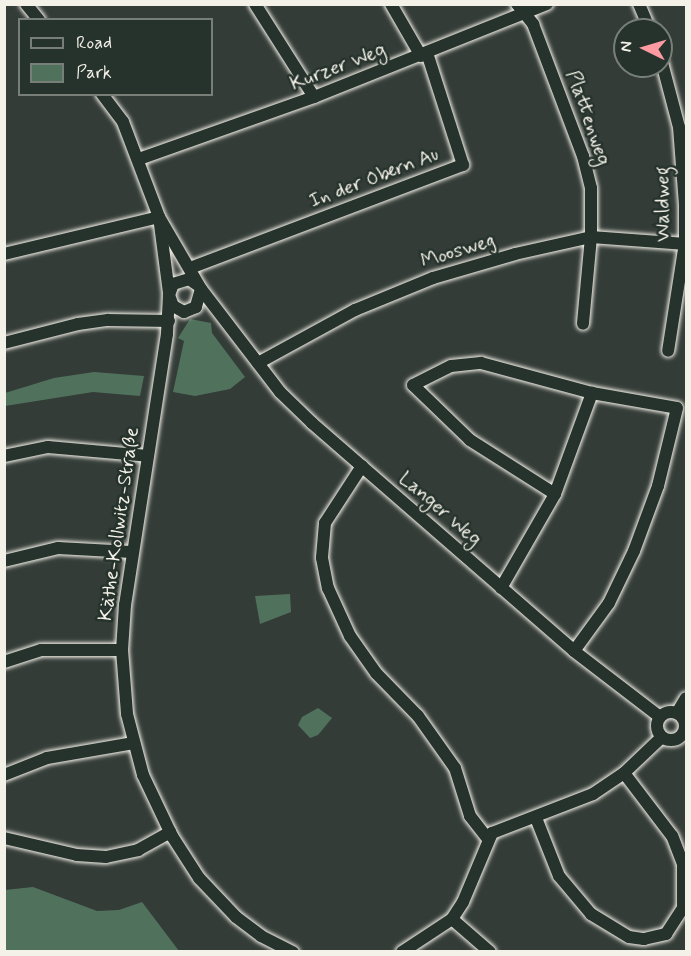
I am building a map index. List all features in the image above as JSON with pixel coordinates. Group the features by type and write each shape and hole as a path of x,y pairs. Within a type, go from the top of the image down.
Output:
{"street":[{"path":"26,4 37,18"},
{"path":"255,4 314,97"},
{"name":"In der Obern Au","path":"190,268 463,165 424,54 391,4"},
{"name":"Kurzer Weg","path":"139,159 314,97 424,54 521,9 547,4"},
{"path":"639,4 645,18"},
{"name":"Plattenweg","path":"521,9 533,24 583,156 591,188 591,237 583,324"},
{"name":"Waldweg","path":"666,78 679,128 686,244 668,351"},
{"name":"Langer Weg","path":"103,96 123,123 139,159 159,217 199,287 280,392 574,651 660,717"},
{"path":"4,254 159,217"},
{"name":"Käthe-Kollwitz-Straße","path":"159,217 169,294 169,324 131,552 122,650 124,687 134,743 144,775 170,832 199,878 236,917 261,936 293,951"},
{"name":"Moosweg","path":"258,363 355,310 433,278 591,237 686,244"},
{"path":"4,343 108,320 169,324 190,310 199,287 183,279 173,284 169,294 173,306 190,310 216,308"},
{"path":"555,494 470,440 413,385 452,366 481,363 592,393 677,408 658,486 634,551 609,603 574,651"},
{"path":"501,588 555,494 592,393"},
{"path":"4,456 48,447 148,456"},
{"path":"362,466 326,523 322,558 328,588 350,636 376,673 418,717 454,768 470,816 488,839"},
{"path":"4,561 58,548 131,552"},
{"path":"4,662 42,650 122,650"},
{"path":"677,713 684,719 684,733 674,740 662,737 657,730 660,717 677,713 687,698"},
{"path":"402,951 452,919 463,902 488,839 499,829 536,818 592,794 624,773 662,737"},
{"path":"4,775 47,758 134,743"},
{"path":"536,818 559,876 591,914 629,937 644,939 666,934 683,908 683,864 672,836 624,773"},
{"path":"4,838 77,855 106,857 138,850 170,832"},
{"path":"452,919 490,951"}],"green space":[{"path":"190,319 211,323 212,333 245,377 230,389 195,396 173,392 184,341 178,338"},
{"path":"94,372 144,376 140,396 93,392 5,406 5,393 54,378"},
{"path":"290,594 291,612 260,624 255,596"},
{"path":"318,708 332,718 318,735 310,738 298,725 302,717"},
{"path":"33,887 97,911 119,910 142,902 179,951 5,951 5,890"}]}
